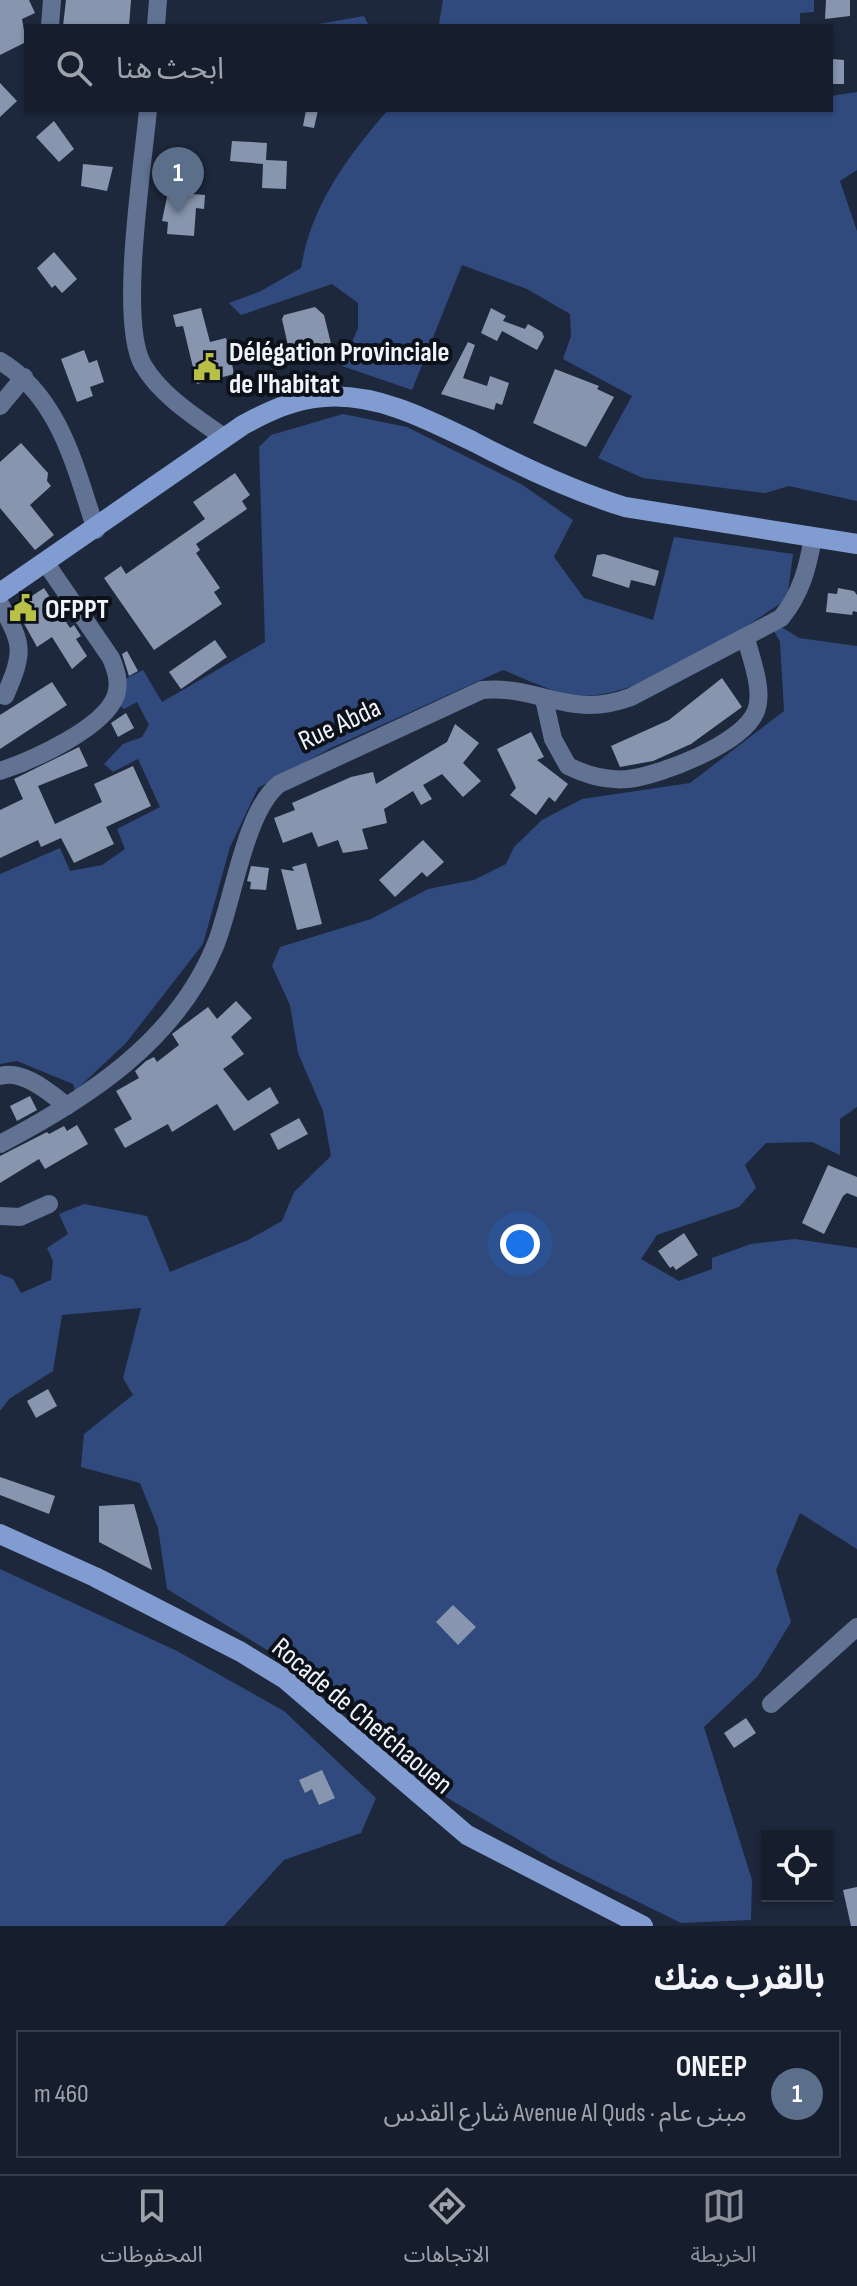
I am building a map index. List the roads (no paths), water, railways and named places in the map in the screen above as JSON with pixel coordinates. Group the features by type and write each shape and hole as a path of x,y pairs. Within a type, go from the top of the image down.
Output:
{"street":[{"path":"50,24 52,0"},
{"path":"156,24 158,0"},
{"path":"148,112 131,302 134,343 142,363 159,386 225,438"},
{"path":"0,361 38,391 58,425 96,530"},
{"path":"0,406 24,377"},
{"path":"0,593 96,530 243,425 309,398 351,397 394,406 589,495 625,507 857,544"},
{"name":"Rue Abda","path":"0,1144 67,1106 134,1058 192,992 216,944 254,822 274,788 297,773 474,692 496,689 581,707 612,704 781,618 794,603 813,537"},
{"path":"0,771 87,728 104,713 116,694 117,673 111,658 45,562"},
{"path":"0,604 18,636 21,649 5,696"},
{"path":"544,699 553,739 568,766 612,779 659,771 741,732 753,717 758,695 746,638"},
{"path":"0,1076 20,1077 67,1106"},
{"path":"0,1216 20,1217 49,1204"},
{"name":"Rocade de Chefchaouen","path":"0,1534 69,1564 241,1652 285,1679 467,1835 643,1926"},
{"path":"771,1704 857,1627"}],"place":[{"name":"ONEEP","path":"178,213"},
{"name":"Délégation Provinciale de l'habitat","path":"207,367"},
{"name":"OFPPT","path":"23,608"}]}
